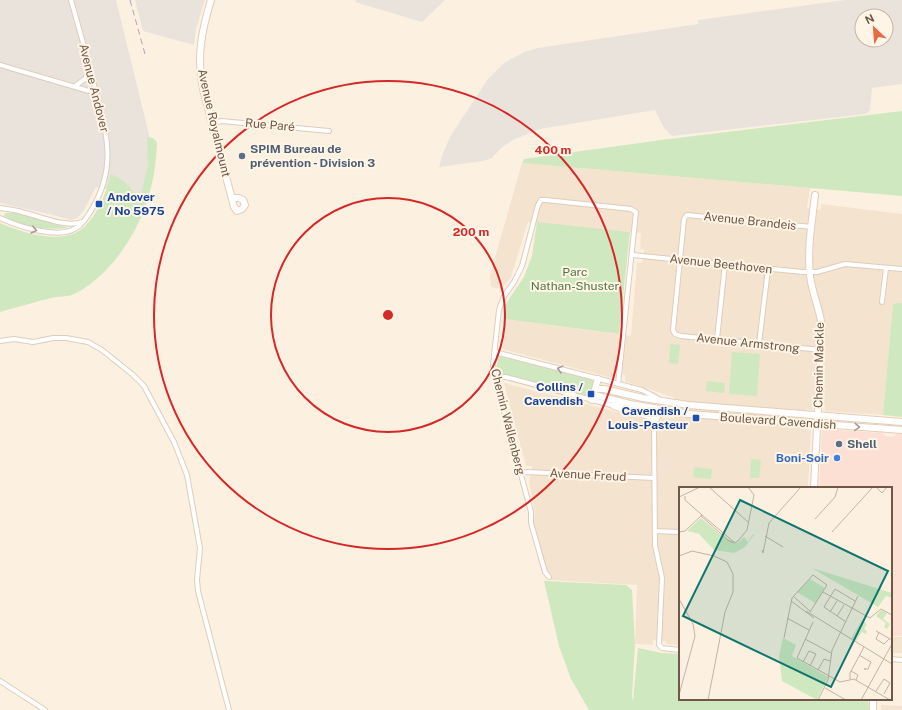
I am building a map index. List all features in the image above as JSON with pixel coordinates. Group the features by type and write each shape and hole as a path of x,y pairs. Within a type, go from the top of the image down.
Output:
{"main road":[{"name":"Avenue Royalmount","path":"211,0 202,35 199,58 201,79 232,198"},
{"name":"Chemin Mackle","path":"814,487 821,350 821,319 813,291 809,260 815,195"},
{"path":"594,395 598,378"},
{"name":"Boulevard Cavendish","path":"594,395 604,389 643,398 698,406 902,422"},
{"name":"Boulevard Cavendish","path":"594,395 630,404 694,414 902,430"},
{"path":"614,406 649,416 652,420 654,428"},
{"path":"654,428 657,416 665,410"}],"street":[{"name":"Avenue Andover","path":"71,0 106,132 107,163 100,191 95,203 84,221"},
{"path":"0,65 89,90 95,90"},
{"path":"75,86 85,79 90,69"},
{"name":"Rue Paré","path":"212,123 222,121 329,131"},
{"name":"Chemin Wallenberg","path":"549,577 545,572 532,527 531,512 495,377 493,365 501,304 504,296 514,282 522,266 538,205 541,200 631,209 636,212 632,255"},
{"path":"0,208 20,211 70,224 76,224 84,221"},
{"name":"Avenue Brandeis","path":"680,260 684,219 688,215 812,227"},
{"path":"0,218 16,225 47,232 69,231 76,228 84,221"},
{"path":"618,384 632,255"},
{"name":"Avenue Beethoven","path":"632,255 810,272 817,272 845,264 902,269"},
{"name":"Avenue Armstrong","path":"680,260 673,330 675,334 681,336 821,350"},
{"path":"717,339 725,264"},
{"path":"882,302 886,268"},
{"path":"760,344 768,269"},
{"path":"0,341 14,339 33,342 53,338 66,338 88,342 106,353 144,386 174,442 187,475 200,548 197,580 198,591 229,710"},
{"name":"Boulevard Cavendish","path":"495,352 645,391 662,401"},
{"name":"Boulevard Cavendish","path":"495,377 506,377 594,395 614,406 654,408"},
{"path":"654,428 655,550 662,578 659,645 660,647 679,650"},
{"name":"Avenue Freud","path":"521,473 527,472 654,478"},
{"path":"655,531 679,532"},
{"path":"892,659 902,660"},
{"path":"0,681 45,710"}],"shaded area":[{"path":"0,0 116,0 155,159 147,195 96,187 83,212 77,218 71,220 0,203"},
{"path":"135,0 205,0 196,29 194,45 143,31"},
{"path":"356,0 445,0 422,22 355,2"},
{"path":"845,0 902,0 902,84 872,88 870,110 866,114 672,136 664,128 655,110 540,129 513,140 501,148 492,158 483,161 439,167 451,135 488,79 504,63 524,52 538,48 698,24 698,20"},
{"path":"522,163 810,188 807,208 821,210 821,204 902,214 902,304 893,304 883,415 825,411 825,406 812,406 812,410 807,409 804,429 811,430 808,487 679,487 679,645 667,644 665,641 653,640 653,645 635,644 637,585 550,580 533,523 535,514 529,480 532,466 526,466 504,383 648,420 649,425 661,425 661,418 674,418 675,398 625,381 625,375 614,373 612,378 502,349 504,319 631,336 637,263 642,263 644,250 640,249 641,233 528,222 511,277 501,289 491,287 490,275"},
{"path":"823,429 882,433 886,436 894,437 896,434 902,434 902,636 892,636 892,487 819,487"},
{"path":"892,637 902,637 902,653 892,653"},
{"path":"881,705 902,706 902,710 881,710"}],"green space":[{"path":"902,111 902,196 522,163 524,159 661,140"},
{"path":"147,137 153,138 157,142 156,160 149,194 137,226 119,255 100,276 70,296 56,297 0,312 0,223 20,231 44,236 67,236 77,232 90,221 98,209 111,174 126,183 133,192 141,194 148,165"},
{"path":"5,213 17,213 69,228 52,229 27,226 4,216"},
{"name":"Parc Nathan-Shuster","path":"537,222 630,232 619,334 504,319 505,307 524,277 532,256"},
{"path":"902,303 902,417 883,415 893,304"},
{"path":"670,344 680,345 678,364 669,363"},
{"path":"732,352 760,354 757,396 729,394"},
{"path":"500,356 592,380 594,382 592,390 590,390 590,395 588,397 499,373 497,370 497,364"},
{"path":"707,381 725,383 724,393 706,391"},
{"path":"751,459 761,460 759,478 750,478"},
{"path":"694,467 712,469 711,479 693,477"},
{"path":"544,581 626,585 632,590 635,644 633,701 638,648 662,653 679,654 679,700 868,700 869,710 589,710 571,679 559,646"}],"railway":[{"path":"130,0 145,54"}],"place":[{"name":"SPIM Bureau de prévention - Division 3","path":"242,156"},
{"name":"Andover / No 5975","path":"99,204"},
{"name":"Collins / Cavendish","path":"591,394"},
{"name":"Cavendish / Louis-Pasteur","path":"696,418"},
{"name":"Shell","path":"839,444"},
{"name":"Boni-Soir","path":"837,458"}]}
